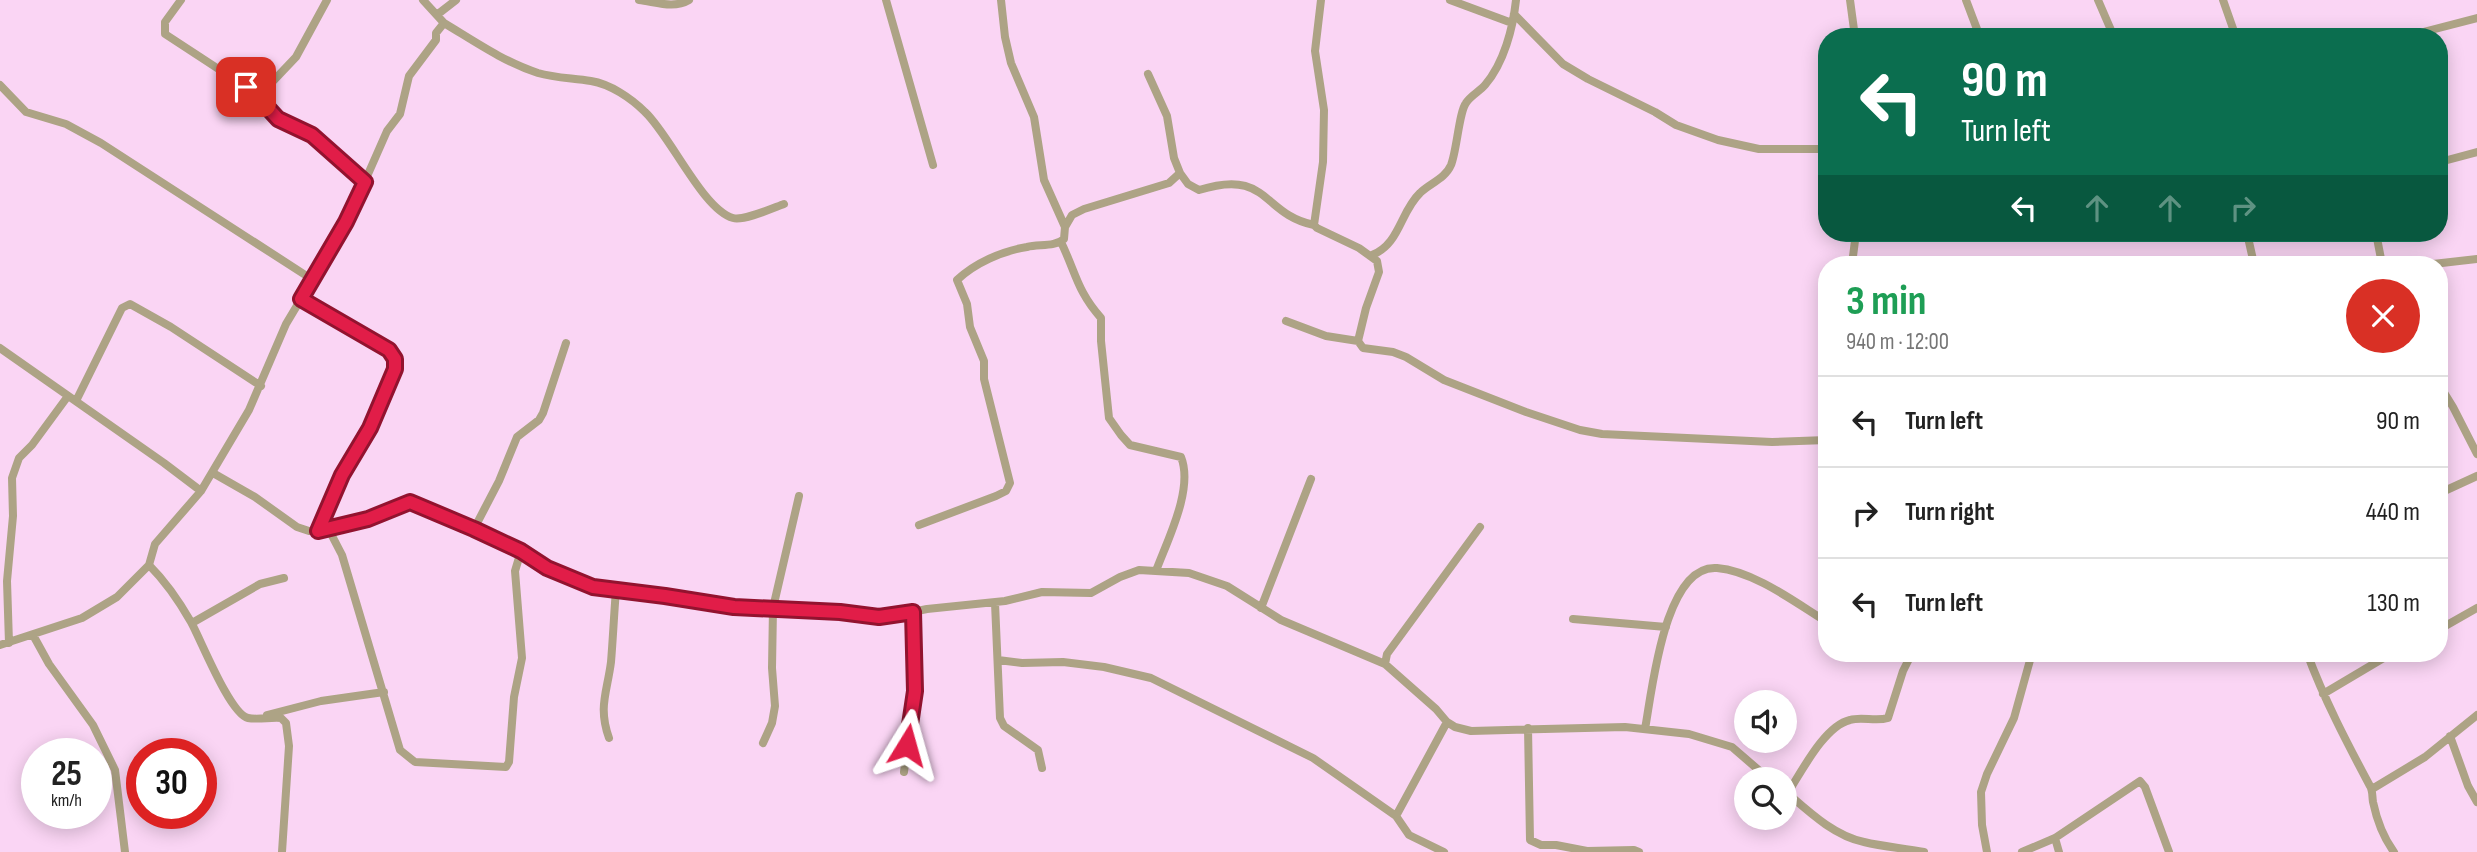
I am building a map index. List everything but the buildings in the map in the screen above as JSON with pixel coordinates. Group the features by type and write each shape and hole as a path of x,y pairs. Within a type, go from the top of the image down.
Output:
{"street":[{"path":"181,0 165,22 165,34 258,97 278,119 312,135 365,182"},
{"path":"258,97 296,57 327,0"},
{"path":"423,0 444,23 512,63 540,73 610,86 646,113 677,153 696,184 718,209 733,218 741,218 784,204"},
{"path":"438,14 456,0"},
{"path":"639,0 671,5 679,5 689,0"},
{"path":"886,0 933,165"},
{"path":"1001,0 1004,37 1011,63 1034,117 1044,180 1065,227"},
{"path":"1314,225 1323,162 1324,110 1315,51 1321,0"},
{"path":"1450,0 1512,23"},
{"path":"1372,255 1379,253 1391,242 1420,192 1442,178 1450,168 1465,104 1486,84 1500,60 1516,0"},
{"path":"1850,0 1854,28"},
{"path":"1966,0 1977,28"},
{"path":"2098,0 2110,28"},
{"path":"2223,0 2233,28"},
{"path":"1514,14 1563,64 1676,125 1718,140 1759,149 1818,149"},
{"path":"2439,28 2477,18"},
{"path":"68,396 32,445 19,458 12,478 13,516 5,644 82,618 117,597 149,565 155,544 214,473 229,440 261,386 286,324 346,222 387,131 400,114 409,76 436,40 436,33 444,23"},
{"path":"1147,74 1167,116 1174,158 1188,184 1199,190 1226,183 1247,185 1256,189 1287,215 1314,225 1372,255 1377,261 1379,272 1358,341"},
{"path":"0,85 26,112 66,124 101,143 204,212 313,279"},
{"path":"2448,160 2477,152"},
{"path":"919,524 996,496 1006,491 1010,483 984,379 984,361 970,327 967,304 957,281 983,262 1023,247 1061,242 1072,215 1169,183 1180,173"},
{"path":"1061,242 1078,288 1101,318 1110,418 1130,445 1181,457 1184,465 1180,508 1156,571"},
{"path":"2448,262 2477,259"},
{"path":"301,299 389,350 395,359 395,369 370,428 342,475 318,531"},
{"path":"76,401 122,308 130,304 171,327 261,386"},
{"path":"1286,321 1326,337 1358,341 1363,348 1406,357 1444,380 1526,412 1602,435 1772,442 1818,440"},
{"path":"474,529 499,481 517,437 539,420 543,413 566,344"},
{"path":"0,348 201,491"},
{"path":"2448,399 2477,454"},
{"path":"214,473 255,497 297,527 328,530 368,519 410,502 474,529 521,551 547,568 593,587 734,607 840,612 879,617 995,603 1042,592 1091,593 1139,570 1189,573 1227,586 1281,620 1385,664 1455,727 1471,731 1582,726 1689,734 1725,743 1754,767"},
{"path":"2448,489 2477,476"},
{"path":"1261,608 1311,478"},
{"path":"763,743 772,723 775,706 772,668 773,608 799,496"},
{"path":"1385,664 1387,654 1479,527"},
{"path":"328,530 342,555 400,750 404,756 415,762 506,767 509,762 514,697 522,659 515,571 521,551"},
{"path":"149,565 162,578 192,623 209,661 236,709 249,719 281,718 286,723 289,733 282,852"},
{"path":"1646,729 1666,627 1683,586 1704,571 1716,568 1767,585 1818,616"},
{"path":"192,623 260,584 284,578"},
{"path":"609,738 602,708 611,662 616,590"},
{"path":"995,603 1000,718 1004,726 1038,750 1042,768"},
{"path":"2448,624 2477,608"},
{"path":"904,772 915,691 913,612"},
{"path":"1573,619 1666,627"},
{"path":"33,635 48,664 93,725 114,770 125,852"},
{"path":"998,660 1090,665 1151,678 1313,758 1396,816 1409,835 1444,852"},
{"path":"1797,777 1814,752 1839,724 1854,718 1888,718 1908,662"},
{"path":"1987,852 1982,825 1981,792 2014,718 2030,662"},
{"path":"2311,662 2323,694 2372,789 2380,827 2394,852"},
{"path":"2323,694 2377,662"},
{"path":"259,718 285,708 384,692"},
{"path":"2372,789 2425,757 2477,715"},
{"path":"1396,816 1447,722"},
{"path":"1528,728 1528,833 1532,848 1639,852"},
{"path":"2450,736 2468,786 2477,802"},
{"path":"2022,852 2056,838 2140,782 2145,787 2169,852"},
{"path":"1797,802 1831,828 1863,842 1924,852"},
{"path":"2056,838 2059,852"},
{"path":"1860,852 1863,842"},
{"path":"1556,852 1574,848"}],"route":[{"path":"246,87 278,119 312,135 365,182 346,222 301,299 389,350 395,359 395,369 370,428 342,475 318,531 323,532 368,519 410,502 474,529 521,551 547,568 593,587 734,607 840,612 879,617 913,612 915,691 907,745"}]}
